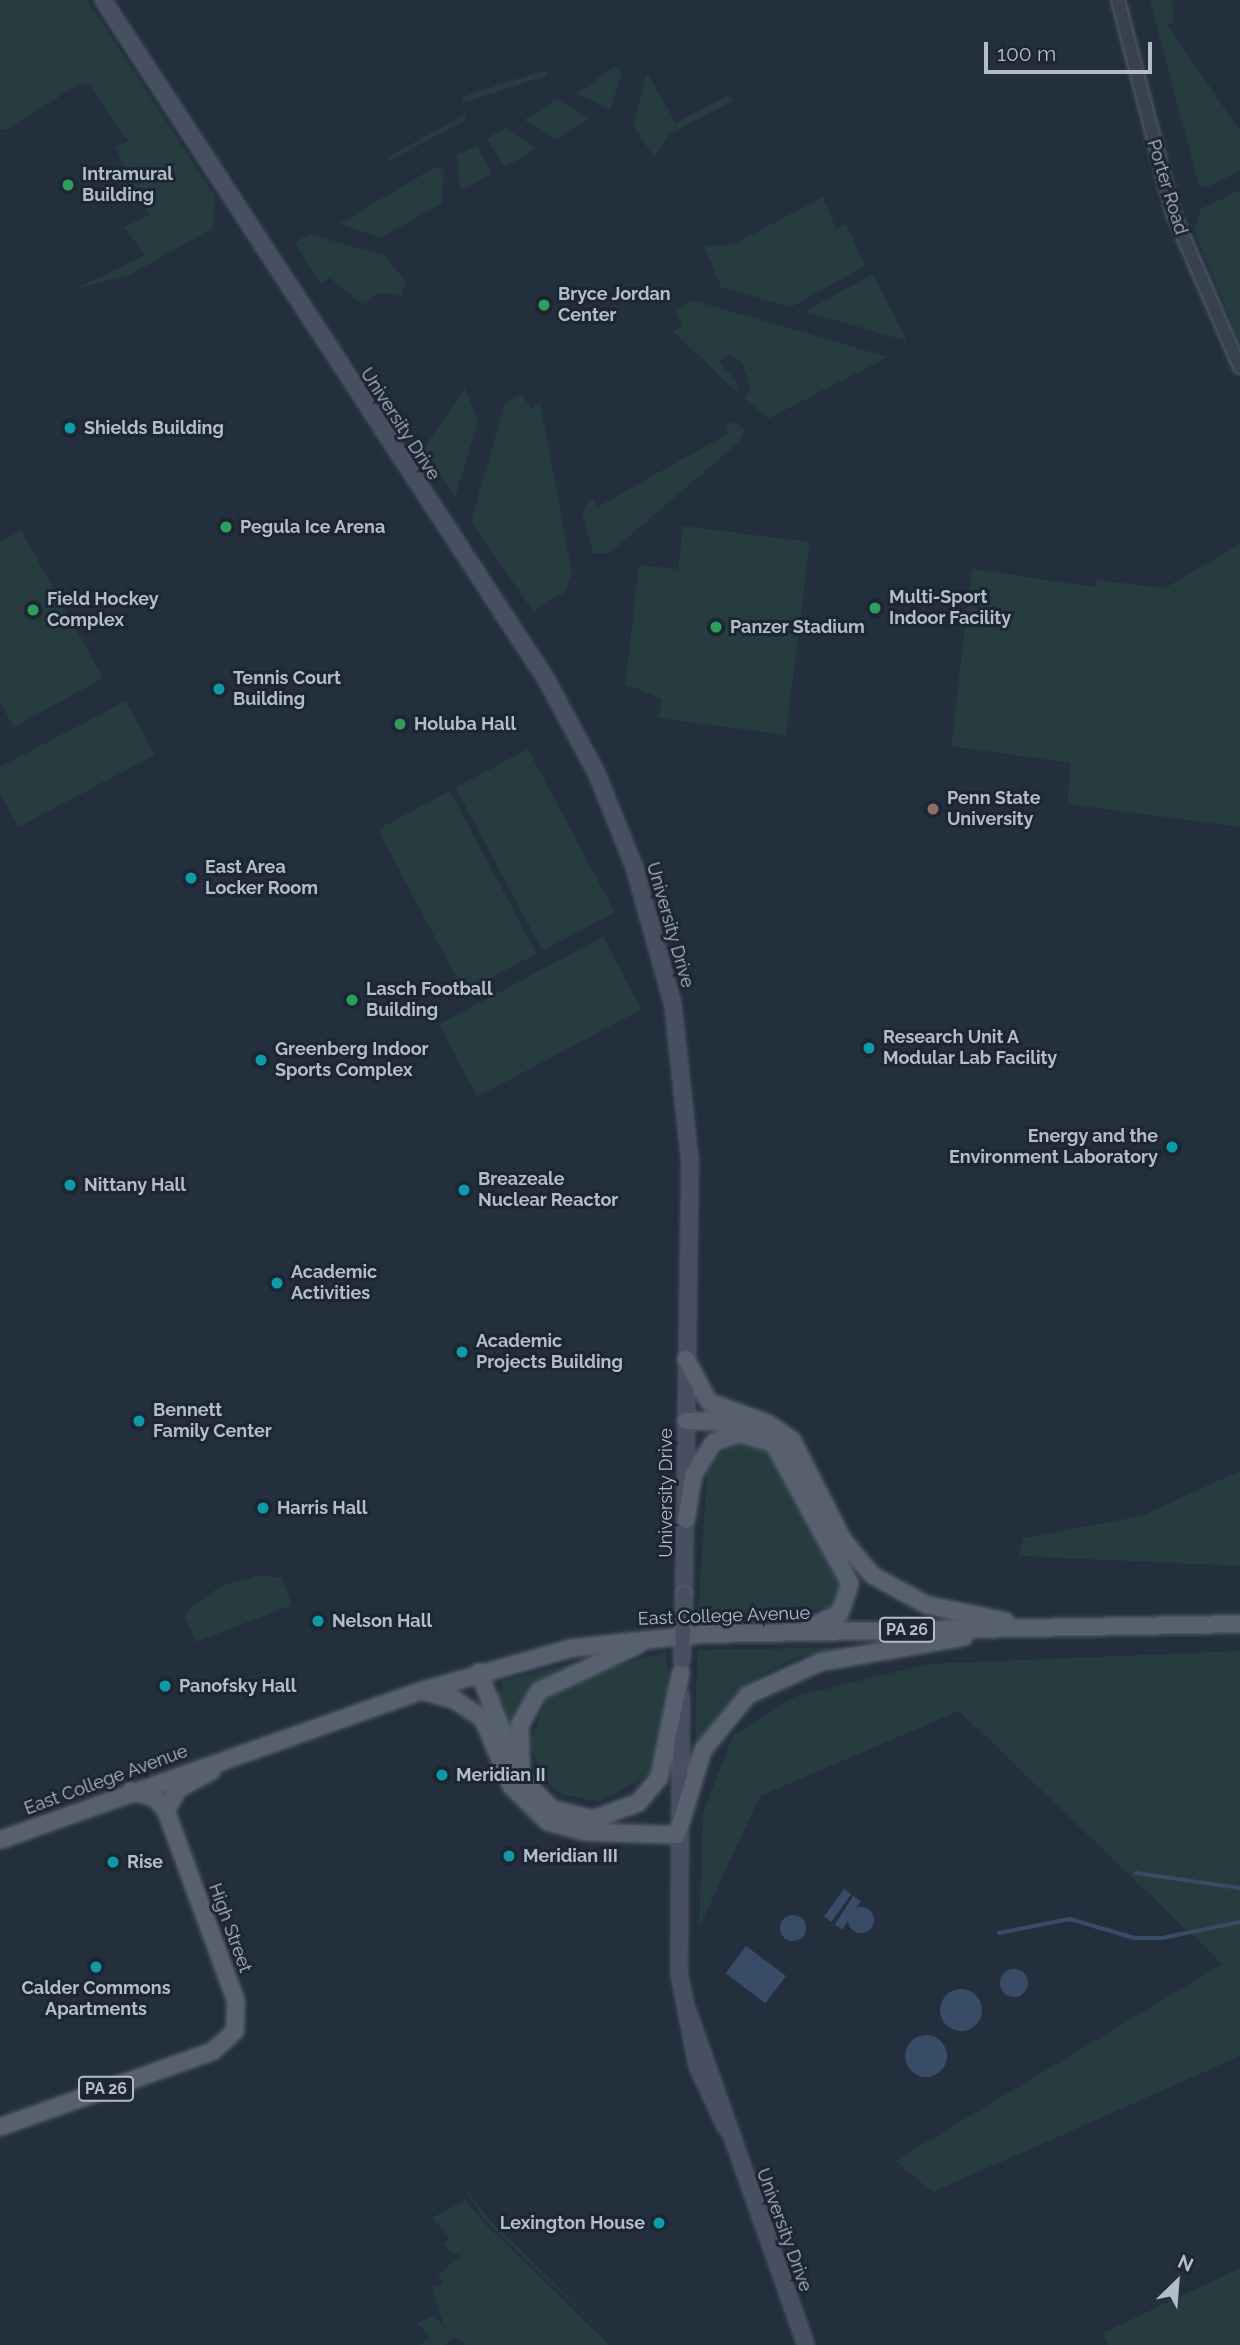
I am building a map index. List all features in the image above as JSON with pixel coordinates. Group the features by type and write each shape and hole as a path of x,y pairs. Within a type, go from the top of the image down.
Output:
{"main road":[{"name":"University Drive","path":"103,0 546,679 608,799 647,903 679,1040 690,1168 677,1948 697,2064 726,2128 806,2345"},
{"path":"687,1359 709,1402 757,1420 792,1440 843,1540 880,1580 947,1611 1049,1627"},
{"path":"686,1421 757,1420"},
{"path":"686,1520 693,1476 713,1443 750,1433 781,1450 850,1590 840,1613 797,1632"},
{"name":"East College Avenue","path":"0,1839 128,1791 421,1691 479,1672 572,1648 667,1636 1240,1624"},
{"path":"421,1691 455,1700 482,1719 511,1786 548,1822 585,1832 677,1835 710,1740 731,1711 769,1680 821,1662 1016,1628"},
{"path":"528,1788 518,1736 539,1691 589,1663 667,1636"},
{"path":"479,1672 528,1788 552,1809 577,1818 608,1817 638,1803 664,1765 681,1666"},
{"name":"East College Avenue","path":"166,1811 178,1789 226,1757"},
{"path":"128,1791 155,1798 166,1811"},
{"name":"High Street","path":"0,2127 213,2051 235,2031 236,2001 166,1811"}],"street":[{"name":"Porter Road","path":"1118,0 1173,212 1240,367"}],"green space":[{"path":"0,0 87,0 215,196 213,228 131,274 76,289 145,255 124,227 149,215 115,147 128,141 90,85 80,83 8,130 0,129"},
{"path":"1150,0 1172,0 1174,21 1168,26 1240,131 1240,171 1209,186 1199,187"},
{"path":"616,66 622,72 610,110 577,93"},
{"path":"545,70 547,76 464,103 462,97"},
{"path":"647,73 676,123 728,95 734,100 670,134 654,157 633,126"},
{"path":"557,99 588,118 555,140 524,120"},
{"path":"464,115 466,120 388,161 390,156"},
{"path":"506,127 536,148 505,167 487,139"},
{"path":"477,145 492,174 460,191 457,155"},
{"path":"435,167 444,170 442,203 381,238 339,224"},
{"path":"1240,190 1240,342 1194,230 1201,209"},
{"path":"823,197 836,229 846,224 865,266 791,307 721,287 704,246 732,245"},
{"path":"309,234 386,256 406,283 402,296 380,293 363,305 330,278 321,284 295,243"},
{"path":"873,274 907,341 806,312 809,309"},
{"path":"692,300 888,357 769,418 745,400 750,387 742,363 730,354 719,362 737,381 738,393 673,331 682,325 674,310"},
{"path":"465,388 478,421 455,498 424,448"},
{"path":"522,394 531,409 540,402 572,572 566,591 533,611 471,521 505,403"},
{"path":"735,422 744,430 740,441 610,553 593,553 582,513 588,500 593,498 598,507 727,434 726,425"},
{"name":"Panzer Stadium","path":"683,526 810,542 786,735 659,718 662,699 625,684 639,565 678,569"},
{"name":"Field Hockey Complex","path":"21,530 103,678 14,727 0,702 0,542"},
{"path":"1240,544 1240,827 1067,804 1071,763 951,746 972,569 1095,587 1097,580 1165,588"},
{"path":"126,701 155,755 18,827 0,793 0,767"},
{"path":"528,749 615,912 542,951 456,787"},
{"path":"450,791 536,953 464,992 378,829"},
{"path":"603,937 641,1009 477,1097 439,1024"},
{"path":"740,1442 773,1455 840,1588 833,1608 698,1615 707,1473 716,1456"},
{"path":"1240,1471 1240,1566 1018,1556 1024,1538 1141,1516"},
{"path":"255,1576 282,1577 292,1605 196,1642 185,1617 193,1606 219,1587"},
{"path":"863,1647 798,1657 763,1674 734,1695 695,1752 697,1650"},
{"path":"1240,1651 1240,2056 933,2192 895,2161 1222,1964 959,1711 760,1796 699,1928 703,1813 733,1735 794,1697 927,1664"},
{"path":"666,1652 670,1699 661,1751 648,1775 600,1802 561,1794 543,1778 530,1742 547,1697 582,1675"},
{"path":"582,1661 540,1683 512,1740 494,1694 503,1688 501,1681"},
{"path":"463,2186 489,2219 616,2345 483,2218"},
{"path":"465,2200 486,2225 609,2345 466,2345 454,2337 445,2345 419,2345 430,2338 417,2323 434,2315 445,2329 432,2287 444,2284 438,2274 461,2256 447,2250 443,2244 450,2238 432,2218"},
{"path":"1240,2268 1240,2345 1108,2345 1103,2333"}],"water":[{"path":"844,1889 851,1894 831,1922 824,1917"},
{"path":"853,1896 861,1901 843,1930 835,1925"},
{"path":"861,1907 871,1910 874,1920 871,1930 861,1933 851,1930 848,1920 851,1910"},
{"path":"793,1915 803,1918 806,1928 803,1938 793,1941 783,1938 780,1928 783,1918"},
{"path":"746,1946 786,1976 765,2003 726,1973"},
{"path":"1014,1969 1024,1973 1028,1983 1024,1993 1014,1997 1004,1993 1000,1983 1004,1973"},
{"path":"961,1989 976,1995 982,2010 976,2025 961,2031 946,2025 940,2010 946,1995"},
{"path":"926,2035 941,2041 947,2056 941,2071 926,2077 911,2071 905,2056 911,2041"}],"waterway":[{"path":"1136,1873 1240,1888"},
{"path":"999,1933 1070,1919 1135,1938 1162,1938 1240,1922"}],"place":[{"name":"Intramural Building","path":"68,185"},
{"name":"Bryce Jordan Center","path":"544,305"},
{"name":"Shields Building","path":"70,428"},
{"name":"Pegula Ice Arena","path":"226,527"},
{"name":"Multi-Sport Indoor Facility","path":"875,608"},
{"name":"Field Hockey Complex","path":"33,610"},
{"name":"Panzer Stadium","path":"716,627"},
{"name":"Tennis Court Building","path":"219,689"},
{"name":"Holuba Hall","path":"400,724"},
{"name":"Penn State University","path":"933,809"},
{"name":"East Area Locker Room","path":"191,878"},
{"name":"Lasch Football Building","path":"352,1000"},
{"name":"Research Unit A Modular Lab Facility","path":"869,1048"},
{"name":"Greenberg Indoor Sports Complex","path":"261,1060"},
{"name":"Energy and the Environment Laboratory","path":"1172,1147"},
{"name":"Nittany Hall","path":"70,1185"},
{"name":"Breazeale Nuclear Reactor","path":"464,1190"},
{"name":"Academic Activities","path":"277,1283"},
{"name":"Academic Projects Building","path":"462,1352"},
{"name":"Bennett Family Center","path":"139,1421"},
{"name":"Harris Hall","path":"263,1508"},
{"name":"Nelson Hall","path":"318,1621"},
{"name":"Panofsky Hall","path":"165,1686"},
{"name":"Meridian II","path":"442,1775"},
{"name":"Meridian III","path":"509,1856"},
{"name":"Rise","path":"113,1862"},
{"name":"Calder Commons Apartments","path":"96,1967"},
{"name":"Lexington House","path":"659,2223"}]}
